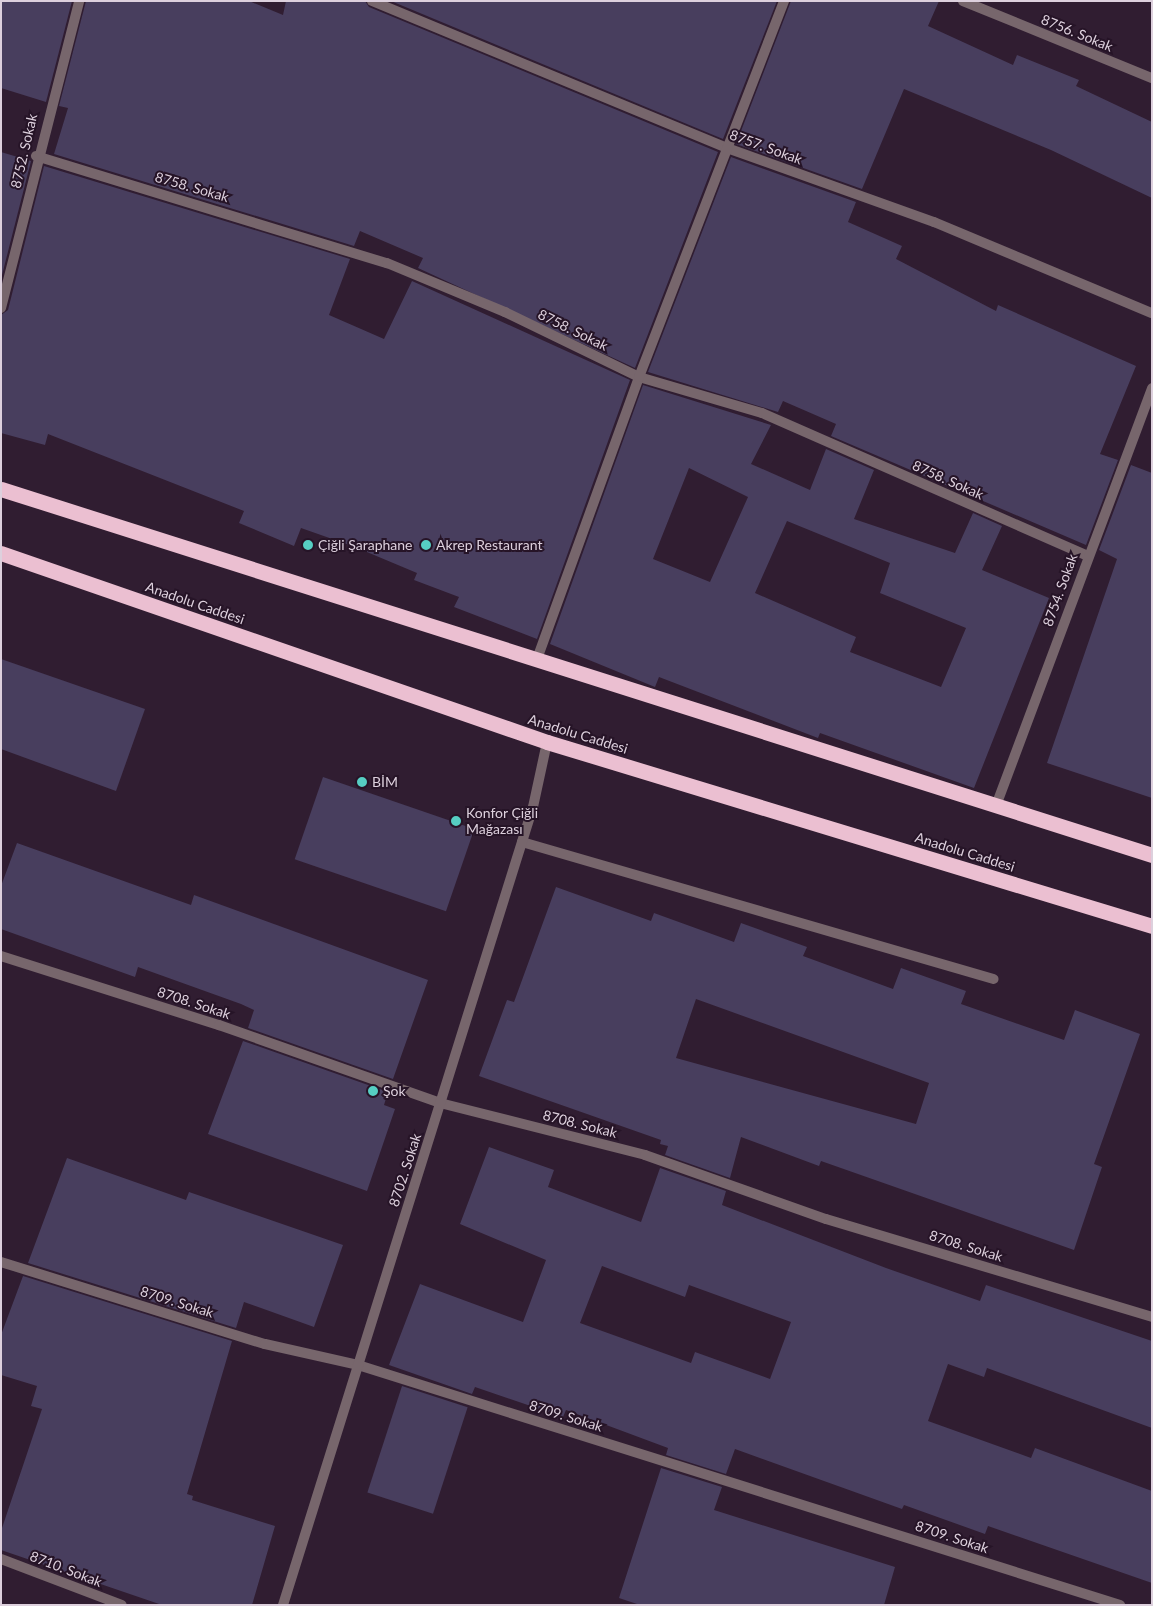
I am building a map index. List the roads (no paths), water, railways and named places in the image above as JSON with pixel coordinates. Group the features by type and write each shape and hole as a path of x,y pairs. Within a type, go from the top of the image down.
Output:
{"highway":[{"path":"1,488 997,803 1152,855"},
{"name":"Anadolu Caddesi","path":"1,553 547,742 1152,926"}],"street":[{"name":"8752. Sokak","path":"1,308 36,156 78,1"},
{"name":"8757. Sokak","path":"372,1 727,148 934,222 1152,314"},
{"path":"537,659 639,377 784,1"},
{"name":"8756. Sokak","path":"963,1 1152,78"},
{"name":"8758. Sokak","path":"36,156 387,263 505,312 639,377 762,413 1087,556"},
{"name":"8754. Sokak","path":"997,803 1087,556 1152,388"},
{"name":"8702. Sokak","path":"283,1605 522,842 547,742"},
{"path":"522,842 992,979"},
{"name":"8708. Sokak","path":"1,956 219,1025 440,1103 645,1155 826,1219 1152,1317"},
{"name":"8709. Sokak","path":"1,1262 265,1344 358,1365 1120,1605"},
{"name":"8710. Sokak","path":"1,1559 122,1605"}],"place":[{"name":"Çiğli Şaraphane","path":"308,545"},
{"name":"Akrep Restaurant","path":"426,545"},
{"name":"BİM","path":"362,782"},
{"name":"Konfor Çiğli Mağazası","path":"456,821"},
{"name":"Şok","path":"373,1091"}]}
